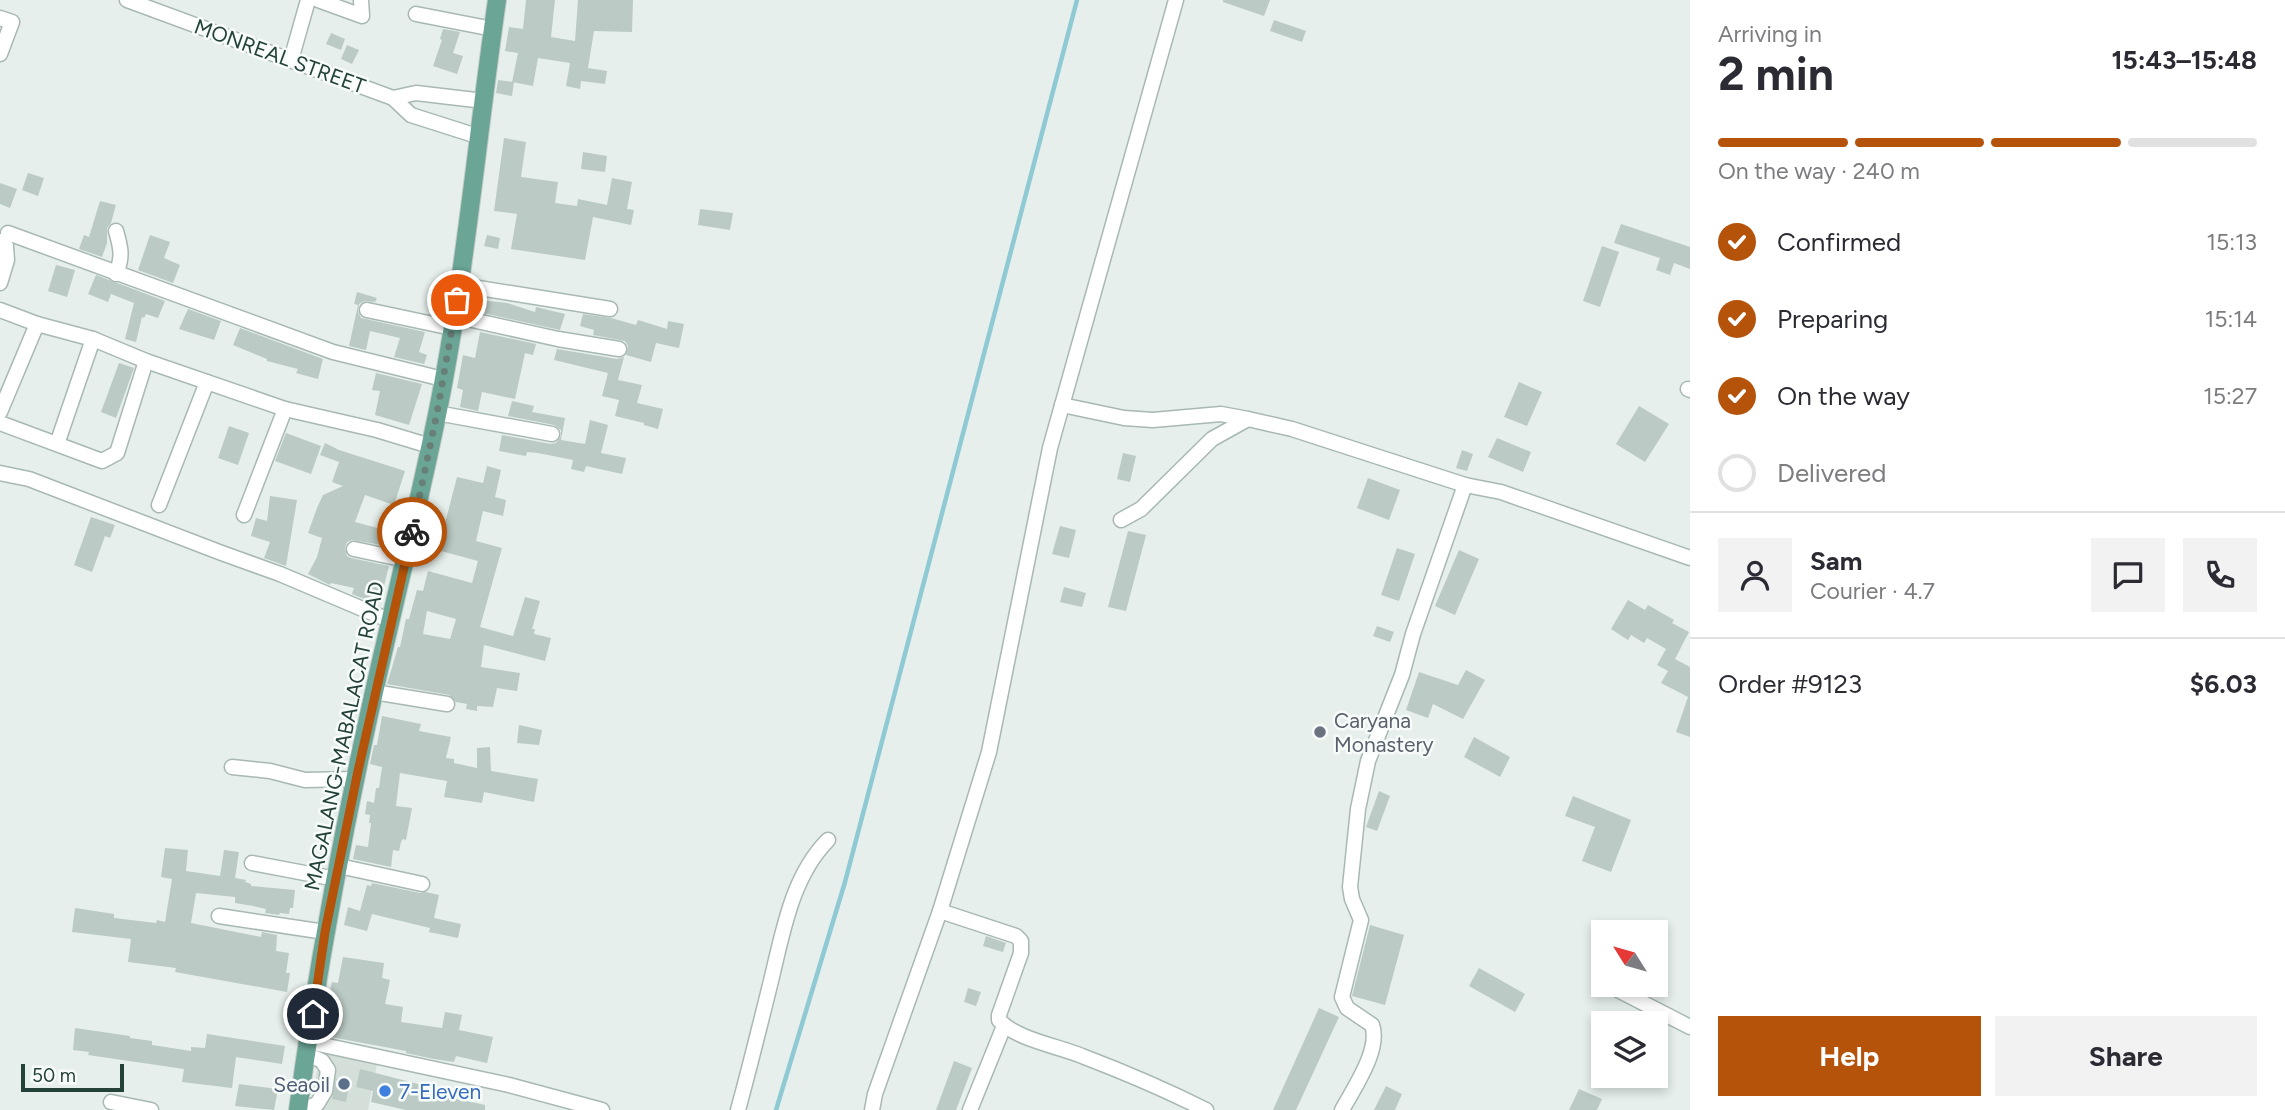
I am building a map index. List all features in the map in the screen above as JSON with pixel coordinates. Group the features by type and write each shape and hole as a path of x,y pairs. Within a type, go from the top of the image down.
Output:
{"main road":[{"name":"MAGALANG-MABALACAT ROAD","path":"300,1110 325,932 374,692 406,560 437,413 460,285 497,0"}],"street":[{"name":"MONREAL STREET","path":"127,0 393,98"},
{"path":"291,60 308,0"},
{"path":"318,0 362,16 361,0"},
{"path":"872,1110 875,1094 940,911 989,752 1050,448 1176,0"},
{"path":"416,14 493,29"},
{"path":"0,54 6,20"},
{"path":"393,98 416,93 484,101"},
{"path":"431,123 437,96"},
{"path":"393,98 411,115 480,137"},
{"path":"116,231 122,259 116,274"},
{"path":"4,237 333,352 443,379"},
{"path":"0,283 7,260 4,237"},
{"path":"460,285 610,309"},
{"path":"0,310 37,324 93,339 146,361 285,409 377,430 430,446"},
{"path":"368,310 619,349"},
{"path":"0,412 37,324"},
{"path":"57,444 93,339"},
{"path":"0,424 102,461 117,453 146,361"},
{"path":"159,505 207,382"},
{"path":"1062,405 1153,421 1221,414 1292,429 1465,485 1501,492 1690,558"},
{"path":"244,515 285,409"},
{"path":"437,413 552,434"},
{"path":"1121,520 1141,509 1212,439 1248,419"},
{"path":"0,473 29,479 280,574 391,621"},
{"path":"1342,1110 1364,1069 1374,1042 1372,1025 1347,1009 1342,997 1361,920 1352,900 1350,887 1361,787 1367,761 1405,667 1413,634 1465,485"},
{"path":"354,549 406,560"},
{"path":"374,692 447,704"},
{"path":"232,767 305,780 356,779"},
{"path":"738,1110 780,943 799,882 816,852 828,840"},
{"path":"252,863 422,884"},
{"path":"940,911 1016,936 1021,941 1021,953 999,1015 1004,1026 1082,1056 1206,1110"},
{"path":"219,916 325,932"},
{"path":"1634,998 1690,1027"},
{"path":"970,1110 1004,1026"},
{"path":"308,1048 509,1085 585,1108 602,1110"},
{"path":"111,1102 151,1110"}],"shaded area":[{"name":"Seaoil","path":"321,1049 378,1059 368,1110 310,1110"}],"building":[{"path":"526,0 555,0 551,37 575,41 578,0 633,0 632,32 594,31 588,68 607,71 605,84 581,81 580,89 566,86 570,63 538,58 533,86 512,82 518,53 505,51 509,27 523,29"},
{"path":"1223,0 1270,0 1264,16"},
{"path":"1274,20 1306,31 1302,42 1270,31"},
{"path":"443,29 460,32 453,53 463,56 457,74 433,66"},
{"path":"331,33 345,39 341,50 326,44"},
{"path":"347,45 359,50 352,64 341,59"},
{"path":"498,80 514,82 512,96 496,93"},
{"path":"504,138 526,142 521,177 558,182 555,203 577,206 578,199 607,205 612,178 632,182 627,209 634,210 631,225 593,217 585,260 511,249 517,214 494,211"},
{"path":"583,152 607,156 605,172 581,169"},
{"path":"28,173 44,178 38,196 22,190"},
{"path":"0,183 17,189 10,208 0,204"},
{"path":"100,201 116,205 107,228 107,243 102,257 79,249 84,235 89,237"},
{"path":"700,209 733,213 730,230 698,225"},
{"path":"1621,224 1690,247 1690,269 1674,263 1670,275 1656,270 1660,258 1614,243"},
{"path":"150,235 170,242 164,258 180,265 173,283 138,270"},
{"path":"487,235 500,238 498,249 484,246"},
{"path":"1602,246 1619,252 1600,307 1583,301"},
{"path":"56,265 75,270 67,297 48,291"},
{"path":"96,275 165,301 158,318 146,314 142,317 136,342 125,339 134,303 111,294 108,302 88,294"},
{"path":"357,292 377,298 375,302 365,301 359,304 358,312 361,318 425,332 419,352 427,355 424,364 394,357 400,338 370,331 366,350 349,346 358,305 354,304"},
{"path":"480,300 507,303 535,312 536,307 565,314 560,330 478,312"},
{"path":"188,309 221,321 214,340 179,329"},
{"path":"583,314 636,325 638,320 667,329 668,321 684,324 679,348 656,343 651,362 626,355 628,346 625,341 593,335 594,330 580,326"},
{"path":"240,328 323,359 318,379 296,373 298,369 267,361 233,345"},
{"path":"480,332 536,344 533,355 525,353 515,399 482,392 478,411 460,407 463,390 457,388 463,355 475,358"},
{"path":"557,349 617,359 624,357 618,380 642,385 637,403 663,409 658,429 615,416 619,400 602,396 608,373 554,360"},
{"path":"119,363 134,368 116,418 101,412"},
{"path":"376,373 422,384 409,425 375,415 380,391 372,390"},
{"path":"1519,382 1542,392 1527,426 1504,417"},
{"path":"512,401 534,406 532,412 565,418 561,440 585,444 590,420 608,425 601,453 626,458 622,474 586,466 584,472 571,469 573,460 538,453 527,452 526,456 499,451 502,435 551,444 556,443 561,436 561,430 554,425 508,416"},
{"path":"1639,406 1669,424 1645,462 1616,444"},
{"path":"229,426 249,433 238,465 218,458"},
{"path":"286,433 321,446 311,474 275,461"},
{"path":"1497,438 1531,452 1523,472 1488,457"},
{"path":"325,443 405,471 394,505 365,495 355,522 385,530 381,545 352,540 347,542 345,548 347,556 351,558 389,566 381,598 371,595 369,601 352,594 354,588 331,583 330,585 308,574 317,557 322,538 308,533 317,508 323,495 343,486 332,482 339,462 320,455"},
{"path":"1462,450 1473,454 1467,471 1456,468"},
{"path":"1123,453 1136,456 1130,482 1117,479"},
{"path":"487,466 501,470 495,497 506,500 503,516 483,511 476,541 502,548 480,627 513,636 525,597 540,601 532,629 535,629 534,634 551,638 545,661 484,645 481,667 520,673 517,691 497,688 493,707 477,706 477,711 466,709 467,704 456,702 449,695 387,684 406,619 409,619 417,590 423,591 428,571 472,583 478,561 426,547 431,528 443,531 457,477 483,483","holes":["427,611 456,619 450,639 423,634"]},
{"path":"1368,478 1400,490 1389,520 1357,508"},
{"path":"270,496 297,500 286,566 264,558 270,542 251,536 256,518 267,521"},
{"path":"91,517 115,525 110,538 105,536 92,572 74,565"},
{"path":"1060,526 1076,530 1069,558 1052,554"},
{"path":"1128,531 1146,535 1126,611 1108,607"},
{"path":"1397,548 1415,554 1399,601 1381,595"},
{"path":"1459,550 1479,559 1455,615 1435,606"},
{"path":"1064,587 1086,593 1082,607 1060,602"},
{"path":"1628,600 1645,610 1648,605 1689,632 1675,659 1690,667 1690,737 1676,732 1688,697 1661,683 1668,671 1657,665 1666,649 1647,638 1644,643 1631,635 1628,640 1611,629"},
{"path":"1377,626 1394,632 1390,642 1373,636"},
{"path":"1466,670 1485,680 1463,719 1433,704 1428,718 1406,710 1419,672 1458,685"},
{"path":"382,716 421,724 419,731 451,737 446,758 454,759 454,763 477,768 477,748 490,747 491,771 538,779 534,802 484,792 482,803 444,797 447,781 400,773 396,806 412,808 406,840 401,842 399,851 393,850 391,867 353,859 356,845 368,847 371,823 370,815 365,814 367,801 374,803 382,767 370,764 374,745 377,745"},
{"path":"519,725 542,730 539,745 517,743"},
{"path":"1474,737 1510,757 1500,777 1464,757"},
{"path":"1379,791 1390,796 1377,831 1366,827"},
{"path":"1573,796 1631,820 1611,872 1582,861 1595,827 1565,816"},
{"path":"165,848 188,850 186,871 220,876 224,850 239,852 235,878 246,880 251,886 295,890 293,908 290,908 289,914 279,915 265,913 266,909 235,903 235,897 196,893 191,923 261,937 262,932 277,935 276,951 289,953 287,992 175,972 176,968 128,962 131,939 72,932 75,908 114,914 114,918 165,922 172,879 161,877"},
{"path":"372,883 439,895 434,918 461,924 458,938 429,932 430,928 372,914 367,931 344,925 348,907 360,911 367,885 371,886"},
{"path":"1370,925 1404,935 1385,1005 1352,996"},
{"path":"986,936 1006,943 1003,952 983,946"},
{"path":"343,957 384,963 382,978 390,980 385,1004 403,1007 401,1022 442,1028 445,1012 462,1015 459,1030 493,1037 487,1063 456,1056 454,1062 434,1059 320,1035 332,982 338,983"},
{"path":"1479,968 1525,994 1515,1012 1469,986"},
{"path":"968,988 981,992 976,1006 964,1002"},
{"path":"1319,1008 1339,1017 1296,1110 1273,1110"},
{"path":"75,1028 130,1036 152,1041 152,1045 191,1051 191,1047 205,1048 207,1034 285,1046 282,1064 236,1057 232,1088 182,1082 184,1069 88,1055 89,1052 73,1050"},
{"path":"954,1061 972,1068 956,1110 936,1110"},
{"path":"360,1069 453,1093 452,1098 485,1105 485,1110 406,1110 371,1102 373,1091 356,1087"},
{"path":"336,1079 350,1081 346,1102 332,1099"},
{"path":"239,1084 278,1089 274,1110 235,1106"},
{"path":"1386,1086 1402,1094 1395,1110 1374,1110"},
{"path":"1579,1089 1602,1099 1597,1110 1569,1110"}],"waterway":[{"path":"776,1110 845,882 1077,0"}],"way so far":[{"path":"412,532 457,300"}],"place":[{"name":"Caryana Monastery","path":"1320,732"},
{"name":"Seaoil","path":"344,1084"},
{"name":"7-Eleven","path":"385,1091"}],"route":[{"path":"313,1014 325,932 374,692 412,532"}]}
